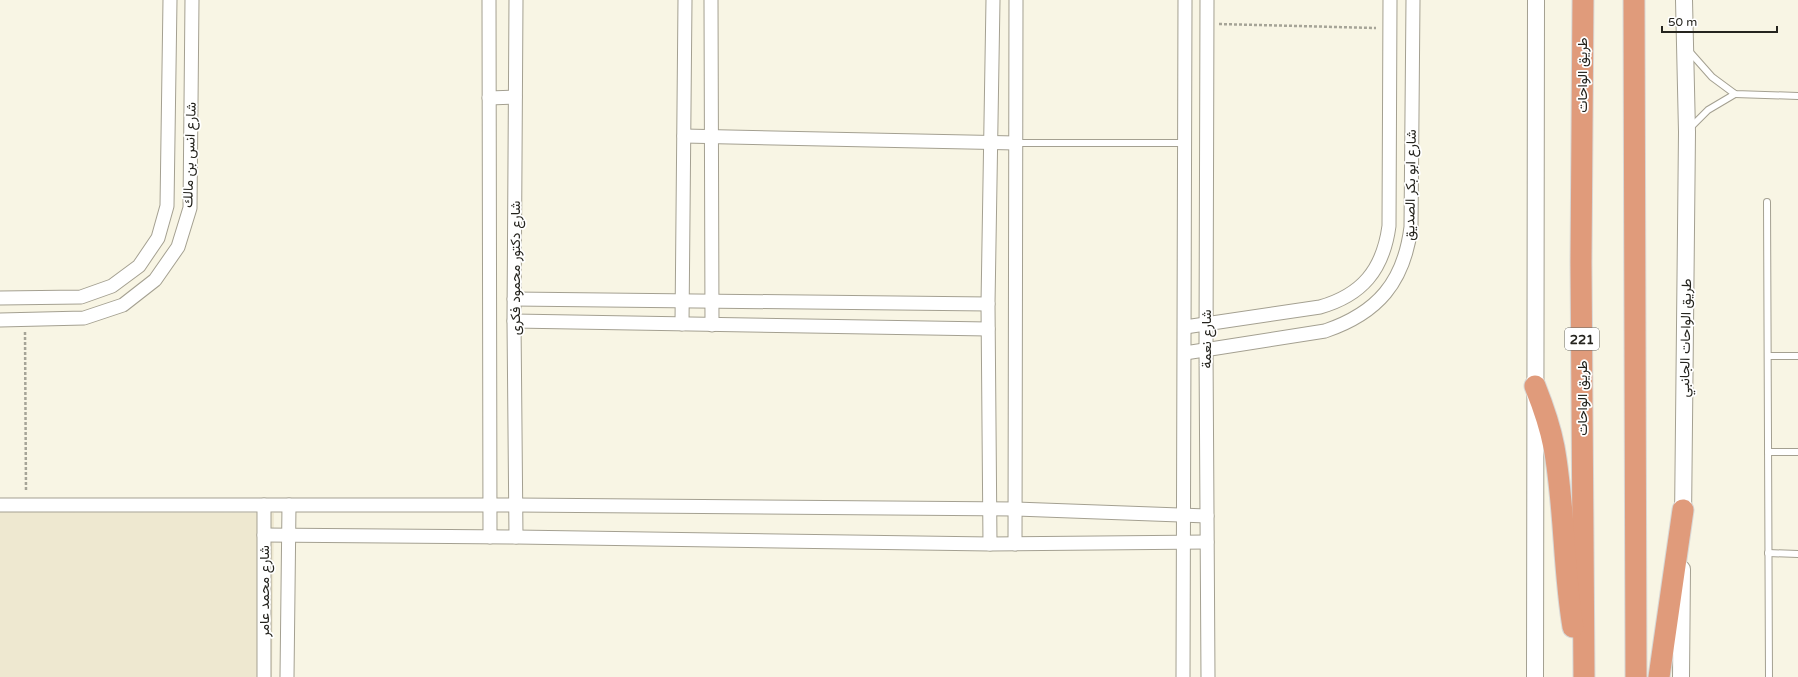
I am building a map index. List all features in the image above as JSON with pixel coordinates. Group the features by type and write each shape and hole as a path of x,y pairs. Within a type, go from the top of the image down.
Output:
{"highway":[{"name":"طريق الواحات","path":"1583,0 1581,262 1584,673"},
{"path":"1634,0 1636,677"},
{"path":"1535,386 1549,426 1555,454 1569,607 1574,636 1584,673"},
{"path":"1659,677 1683,510"}],"street":[{"name":"شارع انس بن مالك","path":"0,298 81,297 112,286 139,266 158,238 167,206 170,0"},
{"name":"شارع انس بن مالك","path":"0,320 84,318 123,305 155,280 178,247 190,208 192,0"},
{"name":"شارع دكتور محمود فكرى","path":"489,0 490,536"},
{"name":"شارع دكتور محمود فكرى","path":"516,0 514,299 516,537"},
{"path":"682,324 685,0"},
{"path":"712,0 712,325"},
{"path":"990,544 988,304 992,144 993,0"},
{"path":"1015,544 1016,0"},
{"name":"شارع نعمة","path":"1183,677 1185,541 1185,0"},
{"name":"شارع نعمة","path":"1207,0 1206,350 1208,677"},
{"name":"شارع ابو بكر الصديق","path":"1185,327 1320,307 1350,295 1363,285 1374,272 1385,248 1389,226 1390,0"},
{"name":"شارع ابو بكر الصديق","path":"1185,353 1325,331 1345,324 1363,314 1379,301 1392,285 1409,247 1411,227 1412,0"},
{"path":"1535,677 1536,0"},
{"name":"طريق الواحات الجانبي","path":"1681,677 1687,132 1684,0"},
{"path":"489,98 515,96"},
{"path":"684,136 992,144 1016,143"},
{"path":"514,299 988,304"},
{"path":"514,321 988,329"},
{"path":"0,505 516,505 1015,509 1207,516"},
{"name":"شارع محمد عامر","path":"264,505 264,677"},
{"name":"شارع محمد عامر","path":"287,677 289,505"},
{"path":"264,536 288,534 490,536 990,544 1185,541 1207,542"}],"lane":[{"path":"1684,44 1692,56 1712,77 1735,94"},
{"path":"1687,132 1696,120 1708,110 1735,94 1798,96"},
{"path":"1016,143 1185,143"},
{"path":"1767,202 1769,677"},
{"path":"1768,356 1798,356"},
{"path":"1768,452 1798,452"},
{"path":"1768,553 1798,554"}],"path":[{"path":"1207,24 1390,28"},
{"path":"25,320 26,505"}],"shaded area":[{"path":"0,512 274,513 272,677 0,677"}]}
